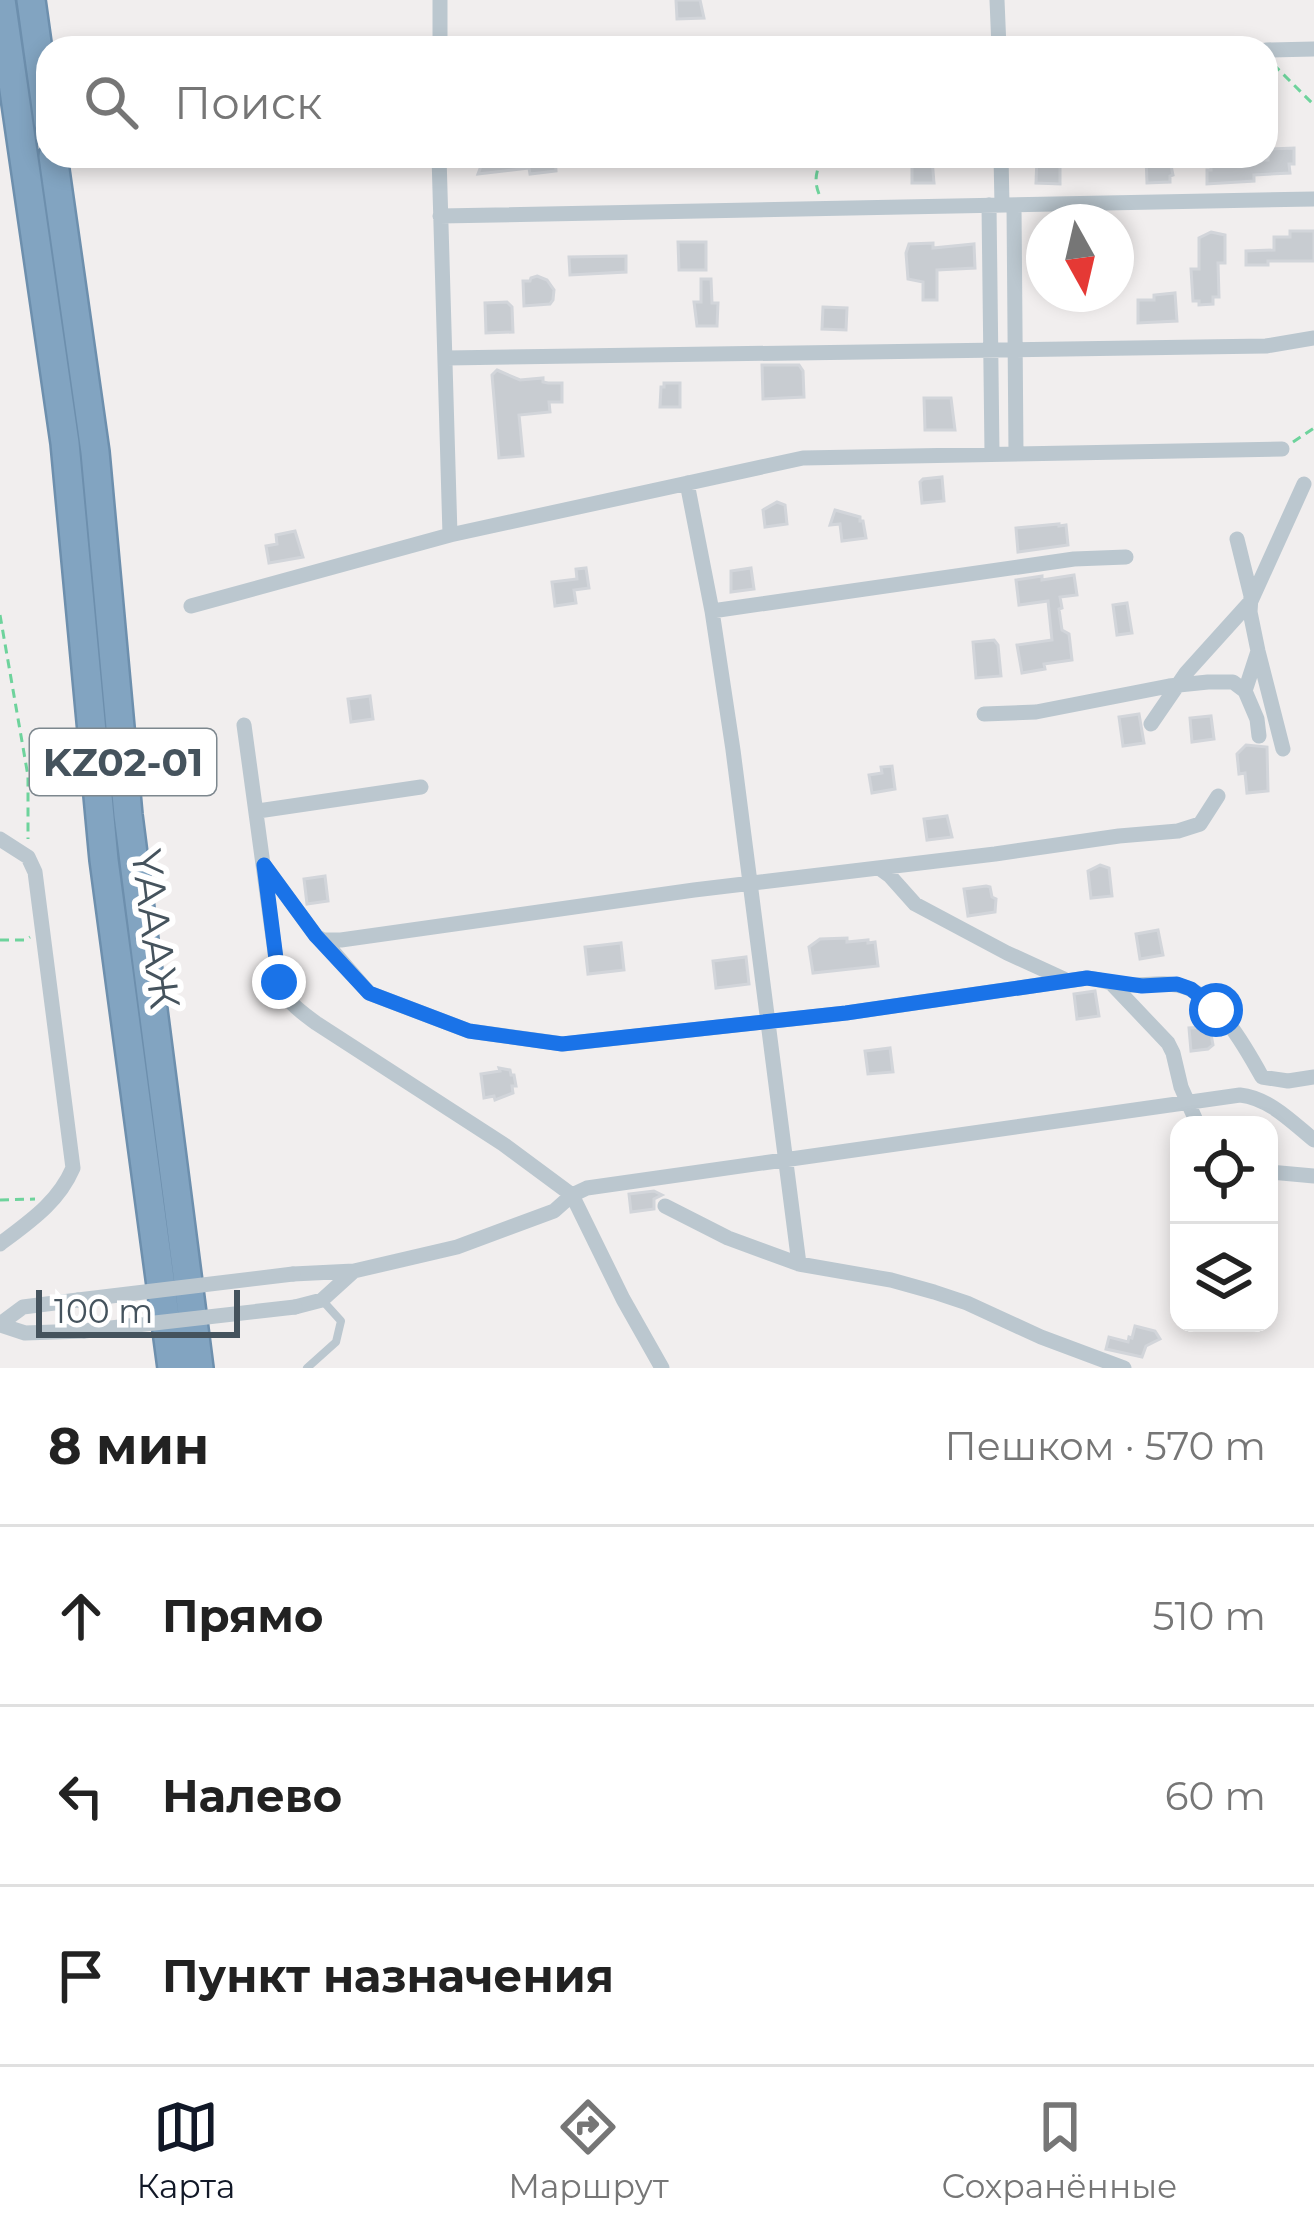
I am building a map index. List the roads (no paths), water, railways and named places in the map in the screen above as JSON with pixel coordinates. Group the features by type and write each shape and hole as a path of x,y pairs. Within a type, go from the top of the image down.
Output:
{"highway":[{"name":"ҮАААЖ","path":"1,0 64,443 104,860 172,1368"},
{"path":"31,0 36,36"},
{"name":"ҮАААЖ","path":"55,168 95,452 128,815 199,1368"}],"street":[{"path":"440,0 440,36"},
{"path":"997,0 998,36"},
{"path":"1278,53 1314,49"},
{"path":"439,168 450,535"},
{"path":"1001,168 1015,350 1016,453"},
{"path":"440,216 1314,200"},
{"path":"992,453 991,350 1002,205"},
{"path":"446,358 1267,346 1314,338"},
{"path":"191,606 450,535 803,458 1282,449"},
{"path":"687,483 712,611 799,1264"},
{"path":"1151,724 1176,685 1251,601 1304,484"},
{"path":"1237,539 1283,749"},
{"path":"712,611 1073,560 1126,557"},
{"path":"1245,691 1258,651"},
{"path":"984,714 1036,712 1176,685 1232,682 1245,691 1259,736"},
{"path":"244,725 283,994 367,1058 503,1144 572,1195 662,1368"},
{"path":"258,811 421,787"},
{"path":"323,940 1190,829 1200,824 1218,796"},
{"path":"0,839 28,857 35,872 73,1168 46,1210 0,1244"},
{"path":"264,865 316,936 369,993 469,1031 562,1044 1102,979 1168,1043 1194,1116"},
{"path":"879,868 915,904 1065,980"},
{"path":"1112,984 1177,984 1191,989 1228,1024 1262,1077 1288,1082 1314,1077"},
{"path":"0,1324 22,1307 354,1271 457,1247 554,1210 587,1188 1240,1095 1270,1105 1314,1140"},
{"path":"1278,1173 1314,1176"},
{"path":"665,1206 728,1238 799,1264 934,1292 1124,1368"},
{"path":"0,1324 25,1333 84,1331 296,1307 322,1300 354,1271"}],"lane":[{"path":"307,1368 336,1342 341,1321 322,1300"}]}
